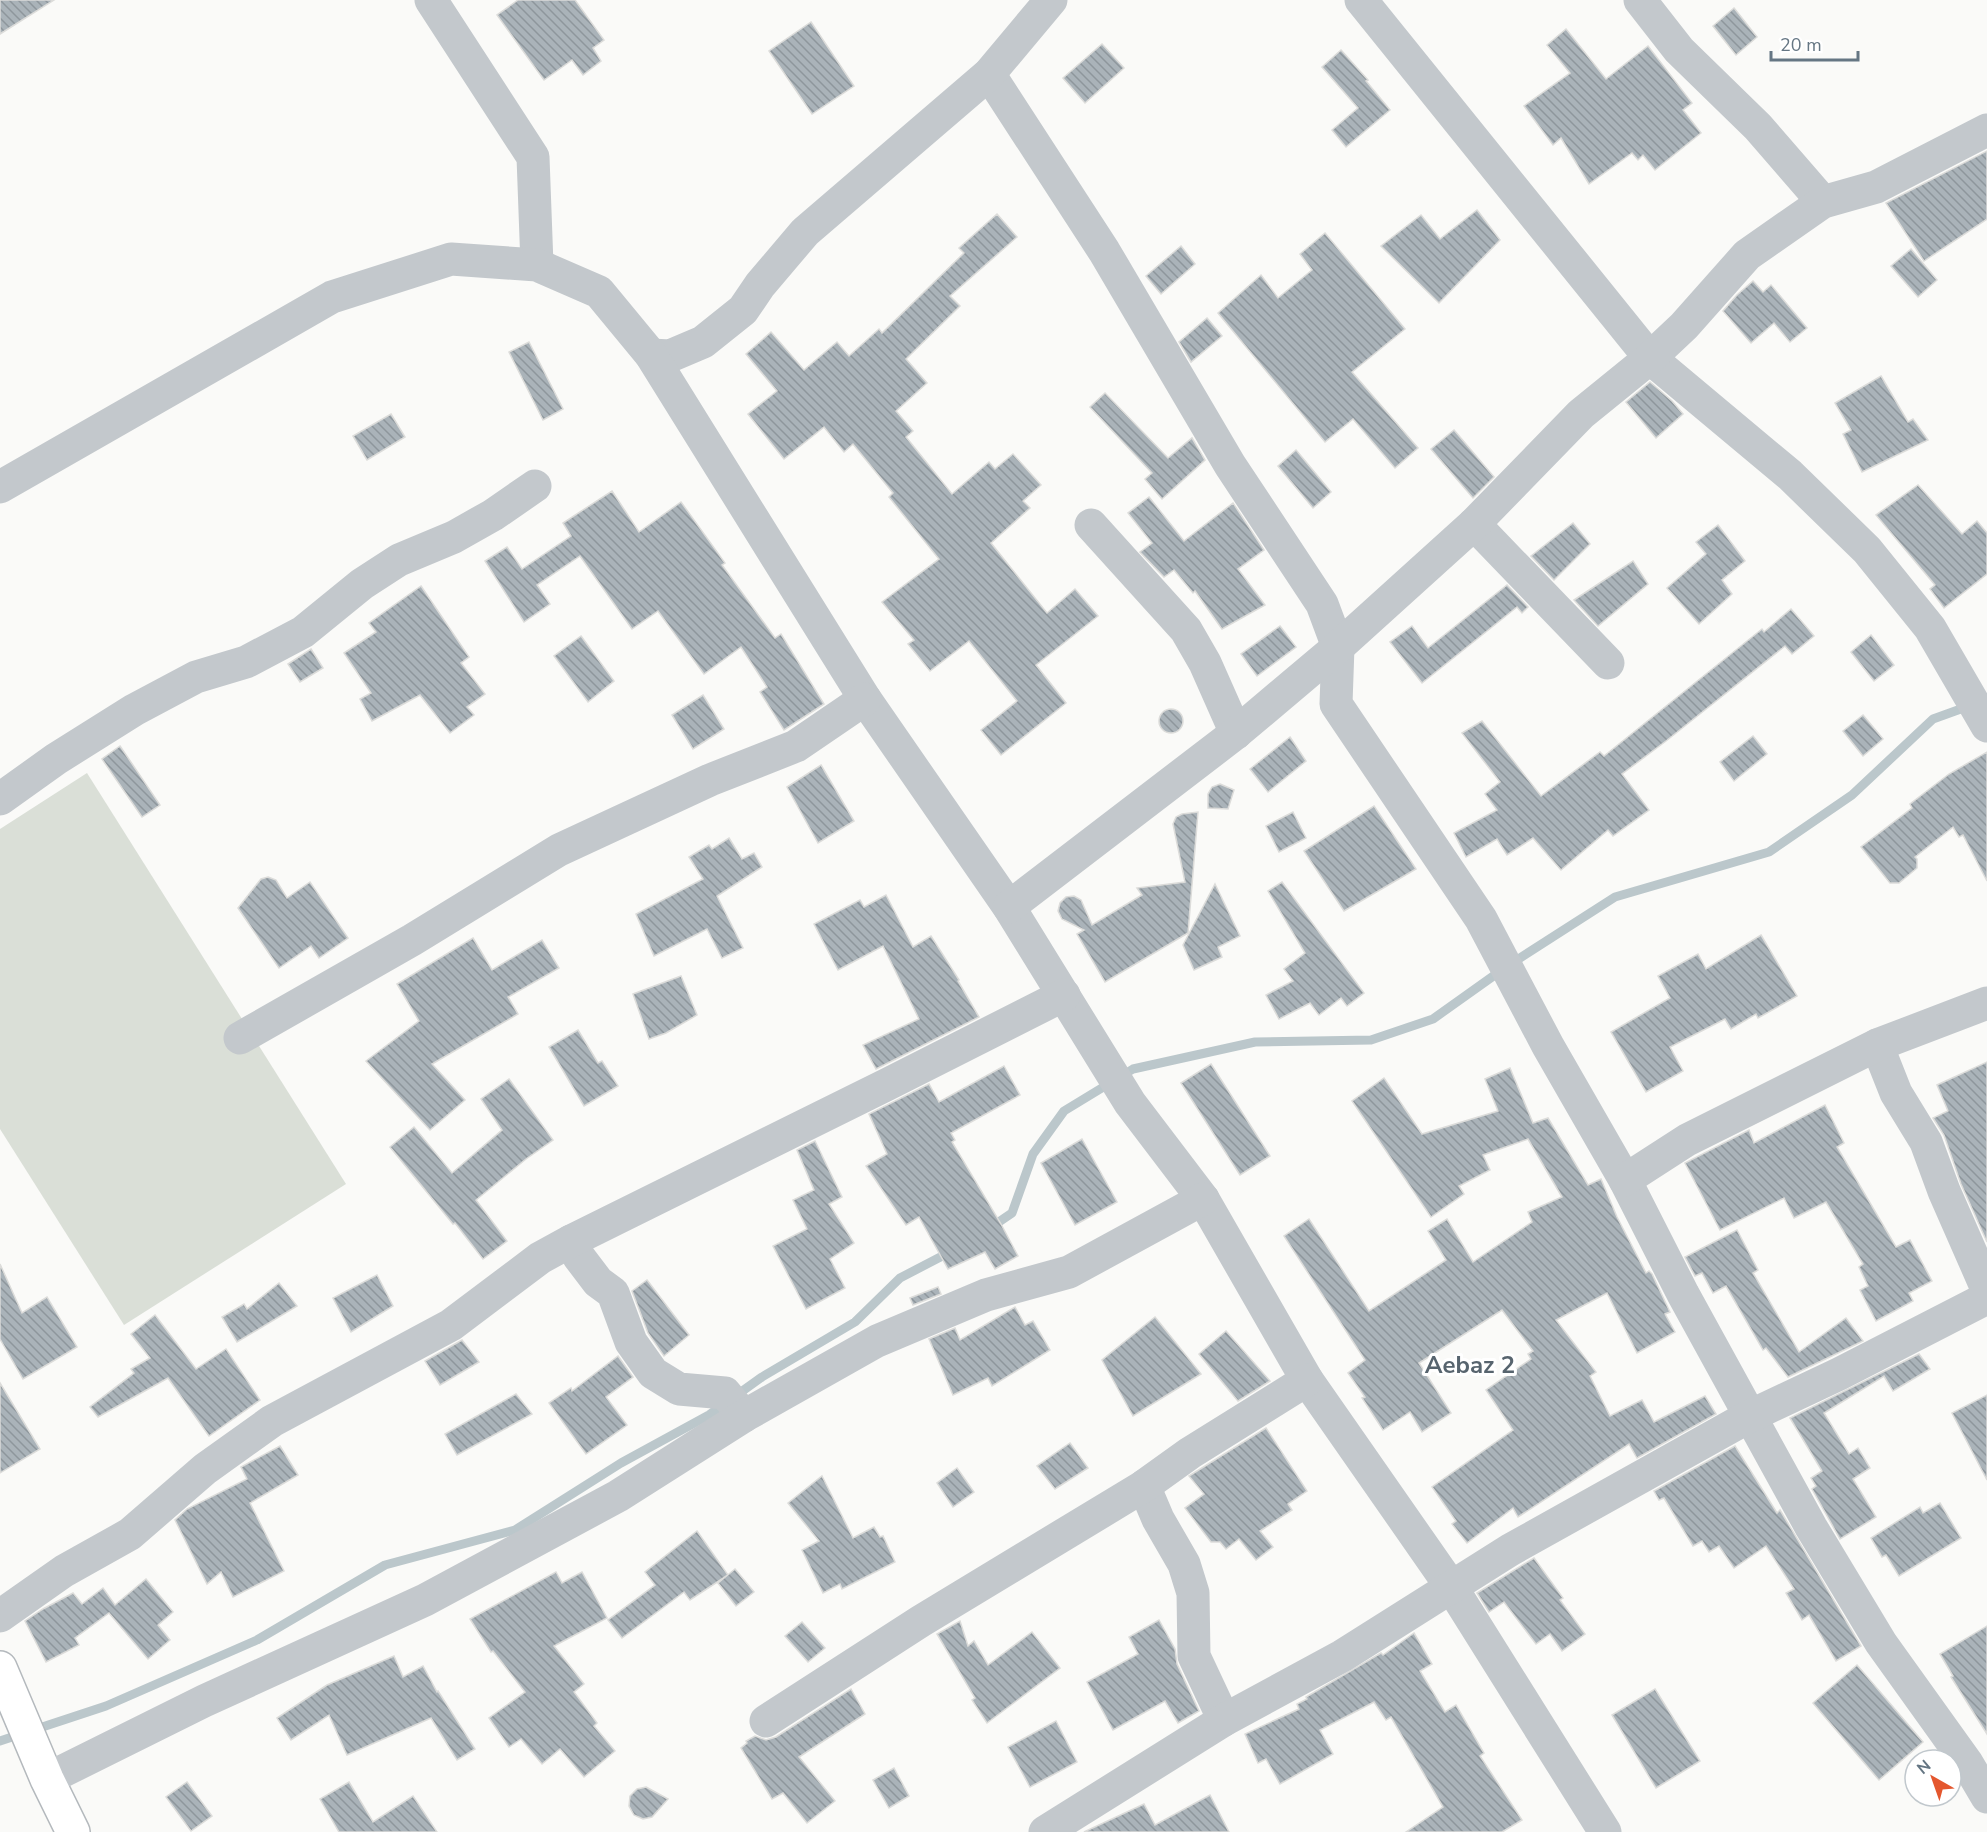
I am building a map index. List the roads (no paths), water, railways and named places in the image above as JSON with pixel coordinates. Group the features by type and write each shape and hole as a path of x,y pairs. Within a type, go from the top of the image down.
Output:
{"highway":[{"path":"0,1668 43,1768 74,1832"}],"street":[{"path":"430,0 533,157 537,265"},
{"path":"651,355 670,356 703,342 743,310 760,285 805,232 988,74 1052,0"},
{"path":"1361,0 1650,358 1790,475 1868,550 1930,628 1987,726"},
{"path":"1640,0 1679,50 1758,127 1823,202"},
{"path":"988,74 1104,251 1230,465 1322,604 1338,646 1336,704 1480,919 1548,1046 1625,1180 1683,1294 1811,1527 1881,1643 1967,1762 1987,1797"},
{"path":"1009,907 1236,733 1338,646 1474,524 1581,414 1650,358 1684,326 1747,255 1823,202 1875,187 1987,130"},
{"path":"0,487 332,297 451,259 537,265 599,292 651,355 865,699 1009,907 1130,1103 1203,1199 1307,1380 1452,1588 1605,1832"},
{"path":"0,799 77,745 134,710 196,677 246,662 303,632 362,584 399,560 454,537 493,515 534,486"},
{"path":"1474,524 1608,663"},
{"path":"1091,525 1186,630 1205,663 1236,733"},
{"path":"240,1038 412,940 559,850 710,780 796,746 865,699"},
{"path":"0,1616 64,1571 130,1533 205,1469 272,1421 451,1325 533,1263 571,1241 1064,995"},
{"path":"1625,1180 1687,1140 1877,1045 1987,1003"},
{"path":"1877,1045 1896,1093 1926,1142 1944,1191 1987,1289"},
{"path":"43,1768 204,1701 425,1600 618,1496 744,1416 877,1341 986,1295 1069,1272 1203,1199"},
{"path":"571,1241 579,1257 598,1282 614,1293 631,1342 653,1373 679,1389 724,1393 744,1416"},
{"path":"1045,1832 1224,1720 1342,1656 1510,1550 1749,1416 1839,1374 1987,1298"},
{"path":"766,1721 921,1622 1144,1486 1190,1453 1307,1380"},
{"path":"1144,1486 1158,1519 1184,1564 1193,1593 1194,1656 1224,1720"}],"waterway":[{"path":"990,1228 1012,1213 1033,1154 1064,1111 1133,1069 1255,1042 1371,1040 1433,1019 1506,967 1615,897 1769,852 1852,795 1933,719 1969,706"},
{"path":"0,1741 106,1706 257,1640 385,1565 515,1530 621,1463 709,1415 762,1377 855,1322 900,1278 950,1252"}],"district":[{"name":"Aebaz 2","path":"1470,1365"}]}
